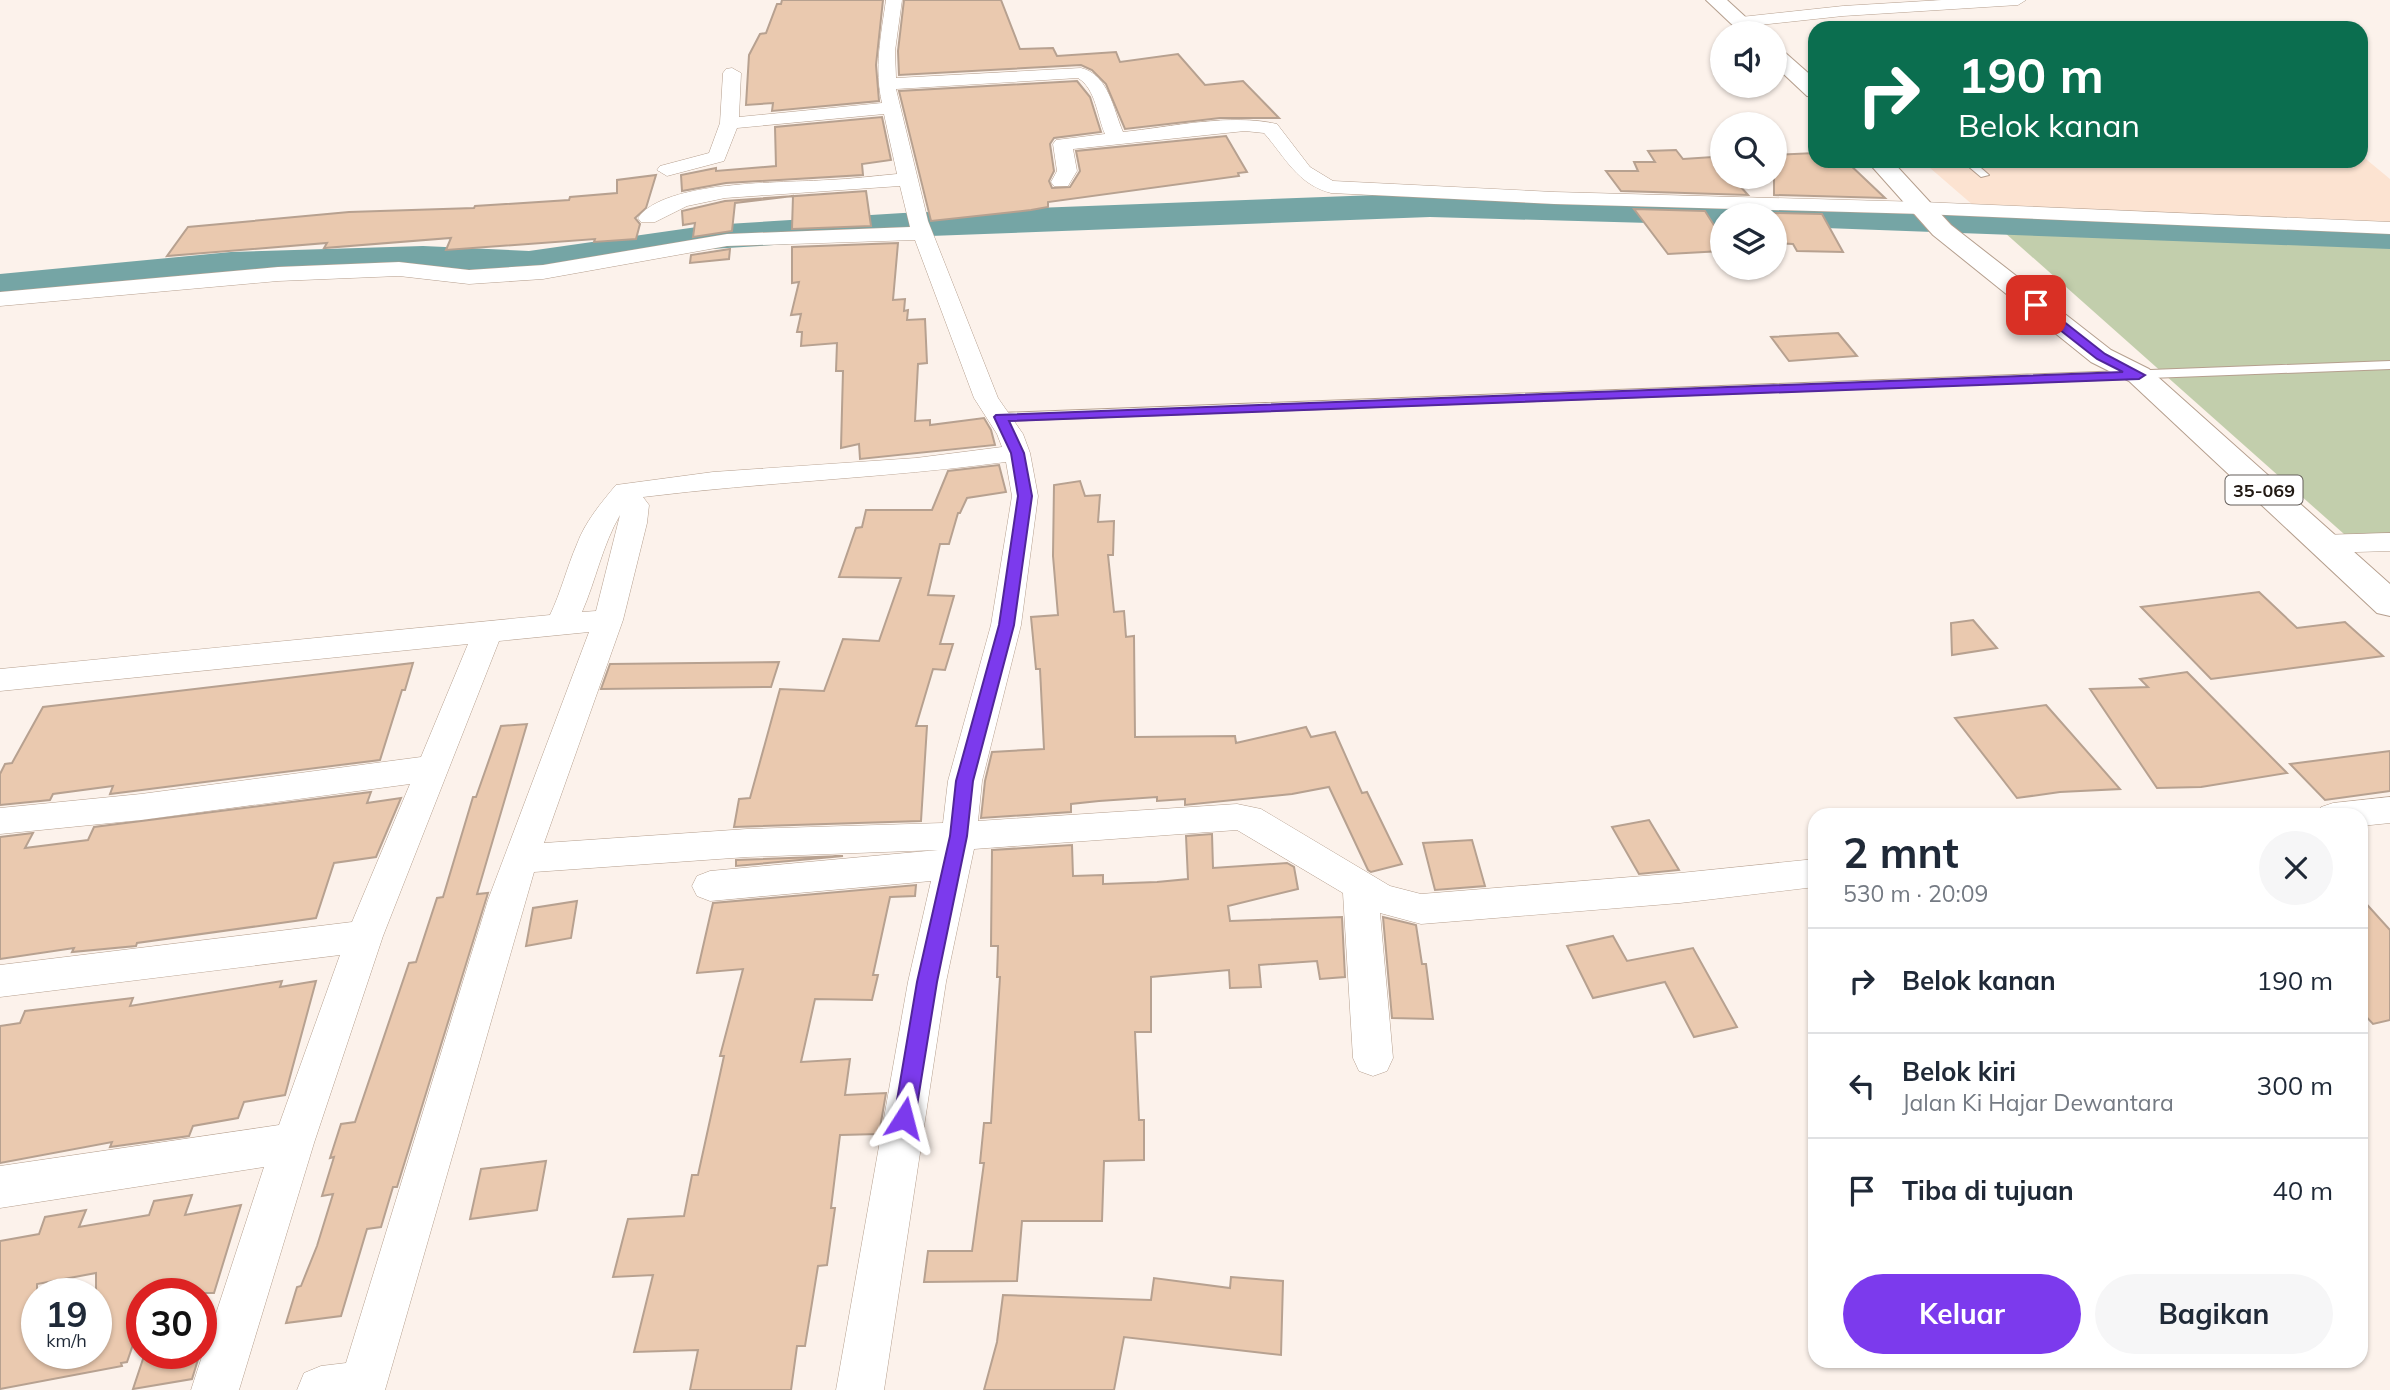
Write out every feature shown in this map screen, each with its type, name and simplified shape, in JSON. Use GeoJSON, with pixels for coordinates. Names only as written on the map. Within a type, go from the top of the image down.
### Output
{"type":"FeatureCollection","features":[{"type":"Feature","properties":{"kind":"main road"},"geometry":{"type":"LineString","coordinates":[[1716,0],[1740,21]]}},
{"type":"Feature","properties":{"kind":"main road"},"geometry":{"type":"LineString","coordinates":[[1787,65],[1808,84]]}},
{"type":"Feature","properties":{"kind":"main road","name":"35-069"},"geometry":{"type":"LineString","coordinates":[[1887,168],[2101,356],[2139,375],[2390,604]]}},
{"type":"Feature","properties":{"kind":"main road","name":"35-069"},"geometry":{"type":"LineString","coordinates":[[1909,168],[1946,218]]}},
{"type":"Feature","properties":{"kind":"street"},"geometry":{"type":"LineString","coordinates":[[860,1390],[927,982],[956,850],[965,781],[1006,625],[1025,496],[1017,453],[1001,417],[986,398],[921,227],[908,179],[887,84],[887,51],[894,0]]}},
{"type":"Feature","properties":{"kind":"street"},"geometry":{"type":"LineString","coordinates":[[1783,21],[1843,11],[2018,0]]}},
{"type":"Feature","properties":{"kind":"street"},"geometry":{"type":"LineString","coordinates":[[667,170],[717,157],[729,123],[732,73]]}},
{"type":"Feature","properties":{"kind":"street"},"geometry":{"type":"LineString","coordinates":[[887,84],[1081,73],[1091,76],[1096,83],[1110,127],[1117,138]]}},
{"type":"Feature","properties":{"kind":"street"},"geometry":{"type":"LineString","coordinates":[[729,123],[892,108]]}},
{"type":"Feature","properties":{"kind":"street"},"geometry":{"type":"LineString","coordinates":[[1061,182],[1067,170],[1063,144],[1245,125],[1270,128],[1302,173],[1317,184],[1331,187],[1946,218],[2390,228]]}},
{"type":"Feature","properties":{"kind":"street"},"geometry":{"type":"LineString","coordinates":[[648,218],[657,209],[678,200],[778,186],[811,187],[908,179]]}},
{"type":"Feature","properties":{"kind":"street"},"geometry":{"type":"LineString","coordinates":[[0,299],[278,274],[399,269],[469,276],[543,272],[727,240],[921,227]]}},
{"type":"Feature","properties":{"kind":"street"},"geometry":{"type":"LineString","coordinates":[[561,625],[576,593],[591,542],[608,512],[626,491],[726,479],[916,466],[1017,453]]}},
{"type":"Feature","properties":{"kind":"street"},"geometry":{"type":"LineString","coordinates":[[348,1388],[506,900],[608,620],[633,523],[635,505],[626,491]]}},
{"type":"Feature","properties":{"kind":"street"},"geometry":{"type":"LineString","coordinates":[[2323,544],[2390,542]]}},
{"type":"Feature","properties":{"kind":"street"},"geometry":{"type":"LineString","coordinates":[[0,706],[9,679],[608,620]]}},
{"type":"Feature","properties":{"kind":"street"},"geometry":{"type":"LineString","coordinates":[[215,1390],[293,1143],[365,936],[488,632]]}},
{"type":"Feature","properties":{"kind":"street"},"geometry":{"type":"LineString","coordinates":[[0,821],[141,807],[434,768]]}},
{"type":"Feature","properties":{"kind":"street"},"geometry":{"type":"LineString","coordinates":[[2368,812],[2390,810]]}},
{"type":"Feature","properties":{"kind":"street"},"geometry":{"type":"LineString","coordinates":[[709,886],[956,850],[1237,817],[1249,820],[1360,886],[1398,905],[1421,909],[1680,888],[1808,874]]}},
{"type":"Feature","properties":{"kind":"street"},"geometry":{"type":"LineString","coordinates":[[521,859],[747,843],[956,850]]}},
{"type":"Feature","properties":{"kind":"street"},"geometry":{"type":"LineString","coordinates":[[1360,886],[1373,1058]]}},
{"type":"Feature","properties":{"kind":"street"},"geometry":{"type":"LineString","coordinates":[[0,981],[365,936]]}},
{"type":"Feature","properties":{"kind":"street"},"geometry":{"type":"LineString","coordinates":[[0,1187],[293,1143]]}},
{"type":"Feature","properties":{"kind":"lane"},"geometry":{"type":"LineString","coordinates":[[1976,168],[1984,175]]}},
{"type":"Feature","properties":{"kind":"lane"},"geometry":{"type":"LineString","coordinates":[[1001,417],[2390,365]]}},
{"type":"Feature","properties":{"kind":"shaded area"},"geometry":{"type":"Polygon","coordinates":[[[2368,161],[2390,179],[2390,244],[2004,232],[1930,168],[2368,168],[2368,161]]]}},
{"type":"Feature","properties":{"kind":"green space"},"geometry":{"type":"Polygon","coordinates":[[[2004,232],[2390,244],[2390,533],[2344,534],[2004,232]]]}},
{"type":"Feature","properties":{"kind":"building"},"geometry":{"type":"Polygon","coordinates":[[[782,0],[883,0],[876,65],[879,101],[772,111],[773,103],[746,105],[749,55],[760,34],[766,33],[777,4],[781,4],[782,0]]]}},
{"type":"Feature","properties":{"kind":"building"},"geometry":{"type":"Polygon","coordinates":[[[904,0],[1001,0],[1020,49],[1053,48],[1057,56],[1116,52],[1120,62],[1178,54],[1205,85],[1243,81],[1279,118],[1220,118],[1125,129],[1106,84],[1092,70],[1081,65],[899,75],[898,51],[904,0]]]}},
{"type":"Feature","properties":{"kind":"building"},"geometry":{"type":"Polygon","coordinates":[[[1077,81],[1090,97],[1101,132],[1054,138],[1050,144],[1054,171],[1049,181],[1052,188],[1070,187],[1080,171],[1076,151],[1226,136],[1247,172],[1238,173],[1239,176],[1048,202],[1048,207],[1031,210],[931,221],[899,91],[1077,81]]]}},
{"type":"Feature","properties":{"kind":"building"},"geometry":{"type":"Polygon","coordinates":[[[882,117],[891,160],[862,164],[863,175],[726,183],[682,191],[681,175],[716,168],[716,171],[776,166],[775,127],[882,117]]]}},
{"type":"Feature","properties":{"kind":"building"},"geometry":{"type":"Polygon","coordinates":[[[1676,150],[1683,159],[1710,157],[1710,189],[1743,189],[1748,195],[1621,191],[1606,171],[1638,171],[1634,162],[1655,162],[1648,151],[1676,150]]]}},
{"type":"Feature","properties":{"kind":"building"},"geometry":{"type":"Polygon","coordinates":[[[1808,153],[1808,168],[1853,168],[1885,198],[1774,195],[1774,189],[1787,189],[1787,154],[1808,153]]]}},
{"type":"Feature","properties":{"kind":"building"},"geometry":{"type":"Polygon","coordinates":[[[656,175],[646,208],[635,218],[640,224],[636,239],[594,242],[595,239],[446,250],[451,238],[324,248],[327,243],[167,256],[188,227],[349,212],[474,208],[569,200],[570,197],[617,193],[617,180],[656,175]]]}},
{"type":"Feature","properties":{"kind":"building"},"geometry":{"type":"Polygon","coordinates":[[[866,191],[871,226],[792,229],[793,196],[866,191]]]}},
{"type":"Feature","properties":{"kind":"building"},"geometry":{"type":"Polygon","coordinates":[[[789,196],[735,203],[732,231],[693,237],[695,223],[683,225],[682,211],[725,201],[789,196]]]}},
{"type":"Feature","properties":{"kind":"building"},"geometry":{"type":"Polygon","coordinates":[[[1634,209],[1705,211],[1710,219],[1710,252],[1668,254],[1634,209]]]}},
{"type":"Feature","properties":{"kind":"building"},"geometry":{"type":"Polygon","coordinates":[[[1787,213],[1822,214],[1843,252],[1797,251],[1793,244],[1787,244],[1787,213]]]}},
{"type":"Feature","properties":{"kind":"building"},"geometry":{"type":"Polygon","coordinates":[[[898,243],[893,300],[905,299],[904,311],[908,310],[907,320],[925,319],[927,363],[918,364],[915,421],[930,420],[930,425],[984,418],[995,445],[860,459],[859,444],[841,448],[843,371],[836,371],[837,343],[801,346],[802,332],[797,332],[801,314],[791,315],[799,282],[792,283],[792,247],[898,243]]]}},
{"type":"Feature","properties":{"kind":"building"},"geometry":{"type":"Polygon","coordinates":[[[730,249],[729,259],[690,263],[691,255],[730,249]]]}},
{"type":"Feature","properties":{"kind":"building"},"geometry":{"type":"Polygon","coordinates":[[[1838,333],[1857,356],[1789,361],[1771,337],[1838,333]]]}},
{"type":"Feature","properties":{"kind":"building"},"geometry":{"type":"Polygon","coordinates":[[[999,465],[1006,492],[967,498],[958,513],[949,544],[940,544],[928,595],[954,596],[940,644],[953,644],[945,670],[933,669],[916,726],[927,726],[921,821],[734,827],[739,799],[750,798],[780,689],[824,691],[843,639],[879,641],[901,578],[839,577],[856,528],[862,527],[866,510],[932,510],[948,471],[999,465]]]}},
{"type":"Feature","properties":{"kind":"building"},"geometry":{"type":"Polygon","coordinates":[[[1080,481],[1085,496],[1100,495],[1098,522],[1114,521],[1113,555],[1108,555],[1114,612],[1124,611],[1126,637],[1134,636],[1135,737],[1235,736],[1236,743],[1306,727],[1311,737],[1335,732],[1362,793],[1367,792],[1402,864],[1371,872],[1368,870],[1329,787],[1292,794],[1185,805],[1185,799],[1157,801],[1157,797],[1099,801],[1071,804],[1071,812],[981,818],[985,781],[992,752],[1044,749],[1040,669],[1036,669],[1031,617],[1058,615],[1053,556],[1054,485],[1080,481]]]}},
{"type":"Feature","properties":{"kind":"building"},"geometry":{"type":"Polygon","coordinates":[[[2259,592],[2297,628],[2345,622],[2383,656],[2211,679],[2141,607],[2259,592]]]}},
{"type":"Feature","properties":{"kind":"building"},"geometry":{"type":"Polygon","coordinates":[[[1973,620],[1997,648],[1952,655],[1951,623],[1973,620]]]}},
{"type":"Feature","properties":{"kind":"building"},"geometry":{"type":"Polygon","coordinates":[[[779,662],[771,687],[601,689],[610,664],[779,662]]]}},
{"type":"Feature","properties":{"kind":"building"},"geometry":{"type":"Polygon","coordinates":[[[413,663],[380,760],[110,794],[113,786],[53,794],[50,800],[0,805],[0,774],[5,764],[12,763],[43,707],[413,663]]]}},
{"type":"Feature","properties":{"kind":"building"},"geometry":{"type":"Polygon","coordinates":[[[2187,672],[2287,773],[2201,787],[2157,788],[2090,689],[2148,687],[2140,679],[2187,672]]]}},
{"type":"Feature","properties":{"kind":"building"},"geometry":{"type":"Polygon","coordinates":[[[2046,705],[2120,789],[2060,792],[2017,798],[1955,718],[2046,705]]]}},
{"type":"Feature","properties":{"kind":"building"},"geometry":{"type":"Polygon","coordinates":[[[527,724],[477,894],[488,893],[397,1187],[393,1187],[381,1227],[367,1229],[341,1316],[286,1323],[297,1287],[301,1286],[317,1246],[333,1194],[322,1196],[341,1124],[355,1122],[409,963],[416,962],[437,898],[443,897],[473,797],[476,797],[501,726],[527,724]]]}},
{"type":"Feature","properties":{"kind":"building"},"geometry":{"type":"Polygon","coordinates":[[[2390,751],[2390,791],[2325,800],[2290,764],[2390,751]]]}},
{"type":"Feature","properties":{"kind":"building"},"geometry":{"type":"Polygon","coordinates":[[[371,792],[367,803],[401,798],[376,857],[334,863],[316,918],[137,943],[136,946],[72,952],[74,948],[0,959],[0,837],[33,833],[25,848],[88,840],[94,827],[371,792]]]}},
{"type":"Feature","properties":{"kind":"building"},"geometry":{"type":"Polygon","coordinates":[[[1649,820],[1679,870],[1639,874],[1612,827],[1649,820]]]}},
{"type":"Feature","properties":{"kind":"building"},"geometry":{"type":"Polygon","coordinates":[[[1212,834],[1213,868],[1287,863],[1294,867],[1298,889],[1228,906],[1230,921],[1342,917],[1345,977],[1320,979],[1317,961],[1259,965],[1261,987],[1230,988],[1229,970],[1151,977],[1151,1032],[1135,1032],[1139,1120],[1144,1120],[1144,1160],[1104,1161],[1102,1221],[1022,1221],[1017,1281],[924,1282],[928,1251],[972,1251],[984,1163],[980,1163],[984,1123],[991,1123],[1000,977],[997,977],[998,946],[991,946],[992,850],[1072,845],[1073,876],[1103,875],[1103,884],[1157,882],[1188,879],[1186,836],[1212,834]]]}},
{"type":"Feature","properties":{"kind":"building"},"geometry":{"type":"Polygon","coordinates":[[[1472,840],[1485,886],[1435,890],[1423,843],[1472,840]]]}},
{"type":"Feature","properties":{"kind":"building"},"geometry":{"type":"Polygon","coordinates":[[[843,856],[736,866],[736,860],[843,856]]]}},
{"type":"Feature","properties":{"kind":"building"},"geometry":{"type":"Polygon","coordinates":[[[916,885],[915,896],[890,897],[873,975],[878,975],[872,1000],[815,999],[801,1062],[850,1059],[845,1095],[886,1093],[879,1134],[840,1135],[831,1208],[835,1208],[827,1265],[818,1266],[805,1346],[797,1346],[791,1390],[690,1390],[698,1350],[634,1352],[653,1275],[613,1277],[628,1219],[684,1216],[692,1175],[698,1175],[724,1056],[720,1056],[743,969],[697,973],[713,903],[916,885]]]}},
{"type":"Feature","properties":{"kind":"building"},"geometry":{"type":"Polygon","coordinates":[[[577,901],[571,938],[526,946],[533,908],[577,901]]]}},
{"type":"Feature","properties":{"kind":"building"},"geometry":{"type":"Polygon","coordinates":[[[2368,906],[2390,930],[2390,1020],[2373,1024],[2368,1019],[2368,906]]]}},
{"type":"Feature","properties":{"kind":"building"},"geometry":{"type":"Polygon","coordinates":[[[1383,917],[1416,925],[1422,964],[1426,964],[1433,1019],[1392,1018],[1383,917]]]}},
{"type":"Feature","properties":{"kind":"building"},"geometry":{"type":"Polygon","coordinates":[[[1613,936],[1627,961],[1693,948],[1737,1027],[1694,1037],[1665,982],[1593,998],[1567,946],[1613,936]]]}},
{"type":"Feature","properties":{"kind":"building"},"geometry":{"type":"Polygon","coordinates":[[[282,981],[280,987],[316,981],[285,1095],[244,1102],[238,1118],[193,1126],[189,1136],[110,1147],[112,1142],[0,1163],[0,1026],[20,1023],[25,1011],[133,998],[130,1006],[282,981]]]}},
{"type":"Feature","properties":{"kind":"building"},"geometry":{"type":"Polygon","coordinates":[[[546,1161],[537,1210],[470,1219],[481,1169],[546,1161]]]}},
{"type":"Feature","properties":{"kind":"building"},"geometry":{"type":"Polygon","coordinates":[[[192,1195],[185,1215],[241,1205],[217,1283],[217,1278],[126,1278],[126,1362],[112,1368],[112,1278],[96,1278],[96,1273],[69,1278],[21,1278],[21,1369],[106,1369],[0,1389],[0,1241],[39,1234],[45,1217],[86,1210],[79,1227],[149,1215],[154,1201],[192,1195]]]}},
{"type":"Feature","properties":{"kind":"building"},"geometry":{"type":"Polygon","coordinates":[[[1231,1277],[1283,1281],[1281,1355],[1124,1337],[1114,1390],[984,1390],[997,1342],[1003,1295],[1151,1300],[1154,1278],[1230,1288],[1231,1277]]]}},
{"type":"Feature","properties":{"kind":"building"},"geometry":{"type":"Polygon","coordinates":[[[140,1369],[195,1369],[192,1379],[133,1389],[140,1369]]]}},
{"type":"Feature","properties":{"kind":"waterway"},"geometry":{"type":"LineString","coordinates":[[0,287],[231,264],[423,258],[529,263],[711,237],[903,225],[1430,205],[1908,218],[2390,237]]}},
{"type":"Feature","properties":{"kind":"route"},"geometry":{"type":"LineString","coordinates":[[904,1118],[927,982],[959,836],[965,781],[1006,625],[1025,496],[1017,453],[1001,417],[2139,375],[2101,356],[2036,305]]}}]}
